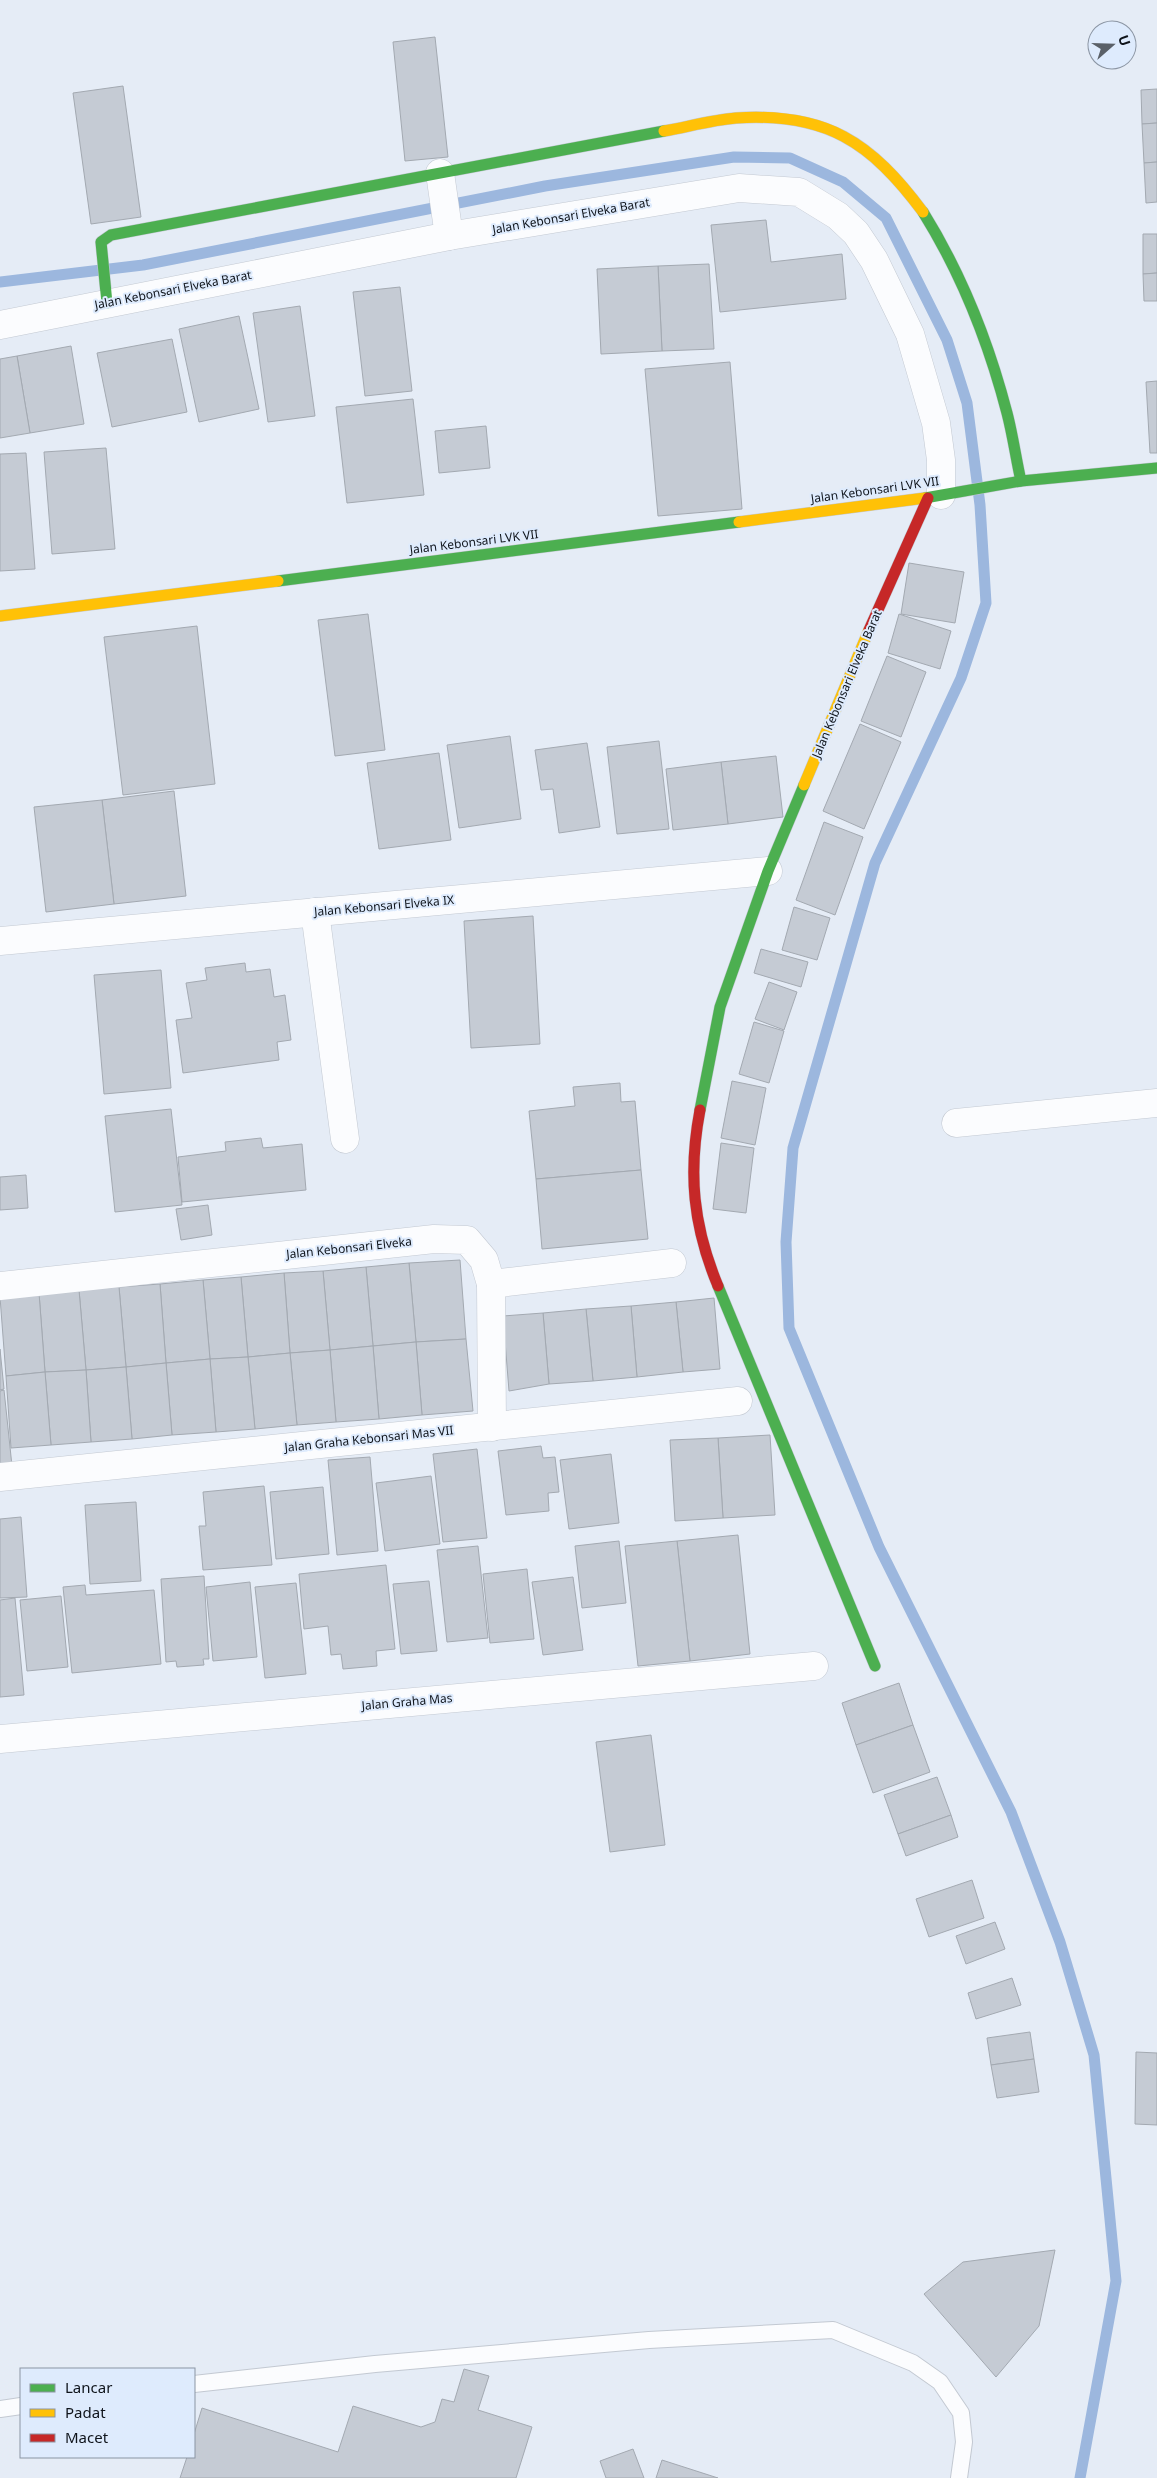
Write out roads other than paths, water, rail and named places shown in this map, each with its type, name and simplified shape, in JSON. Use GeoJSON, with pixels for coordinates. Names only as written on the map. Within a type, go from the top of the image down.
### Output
{"type":"FeatureCollection","features":[{"type":"Feature","properties":{"kind":"street"},"geometry":{"type":"LineString","coordinates":[[106,294],[101,242],[111,235],[444,203],[735,118],[814,124],[840,134],[878,158],[904,185],[937,235],[971,310],[1004,405],[1020,481]]}},
{"type":"Feature","properties":{"kind":"street","name":"Jalan Kebonsari Elveka Barat"},"geometry":{"type":"LineString","coordinates":[[0,325],[106,294],[444,203],[739,188],[799,192],[838,216],[856,233],[874,260],[910,334],[936,423],[941,460],[940,496],[891,579],[768,870],[720,1007],[694,1141],[692,1178],[695,1210],[711,1270],[875,1666]]}},
{"type":"Feature","properties":{"kind":"street","name":"Jalan Kebonsari LVK VII"},"geometry":{"type":"LineString","coordinates":[[0,616],[940,496],[1020,481],[1157,468]]}},
{"type":"Feature","properties":{"kind":"street","name":"Jalan Kebonsari Elveka IX"},"geometry":{"type":"LineString","coordinates":[[0,941],[768,870]]}},
{"type":"Feature","properties":{"kind":"street"},"geometry":{"type":"LineString","coordinates":[[316,912],[344,1139]]}},
{"type":"Feature","properties":{"kind":"street"},"geometry":{"type":"LineString","coordinates":[[956,1123],[1157,1103]]}},
{"type":"Feature","properties":{"kind":"street","name":"Jalan Kebonsari Elveka"},"geometry":{"type":"LineString","coordinates":[[0,1286],[434,1239],[467,1240],[484,1260],[492,1284],[492,1426]]}},
{"type":"Feature","properties":{"kind":"street"},"geometry":{"type":"LineString","coordinates":[[492,1284],[672,1262]]}},
{"type":"Feature","properties":{"kind":"street","name":"Jalan Graha Kebonsari Mas VII"},"geometry":{"type":"LineString","coordinates":[[0,1477],[738,1401]]}},
{"type":"Feature","properties":{"kind":"street","name":"Jalan Graha Mas"},"geometry":{"type":"LineString","coordinates":[[0,1739],[814,1666]]}},
{"type":"Feature","properties":{"kind":"lane"},"geometry":{"type":"LineString","coordinates":[[195,2384],[375,2364],[649,2340],[834,2330],[913,2362],[940,2382],[961,2413],[964,2442],[959,2478]]}},
{"type":"Feature","properties":{"kind":"lane"},"geometry":{"type":"LineString","coordinates":[[0,2409],[20,2406]]}},
{"type":"Feature","properties":{"kind":"waterway"},"geometry":{"type":"LineString","coordinates":[[0,282],[143,265],[545,186],[734,157],[790,158],[843,182],[886,218],[947,340],[967,403],[980,505],[986,603],[961,678],[875,863],[793,1148],[786,1242],[789,1328],[879,1547],[1011,1812],[1060,1942],[1094,2055],[1116,2281],[1080,2478]]}}]}
